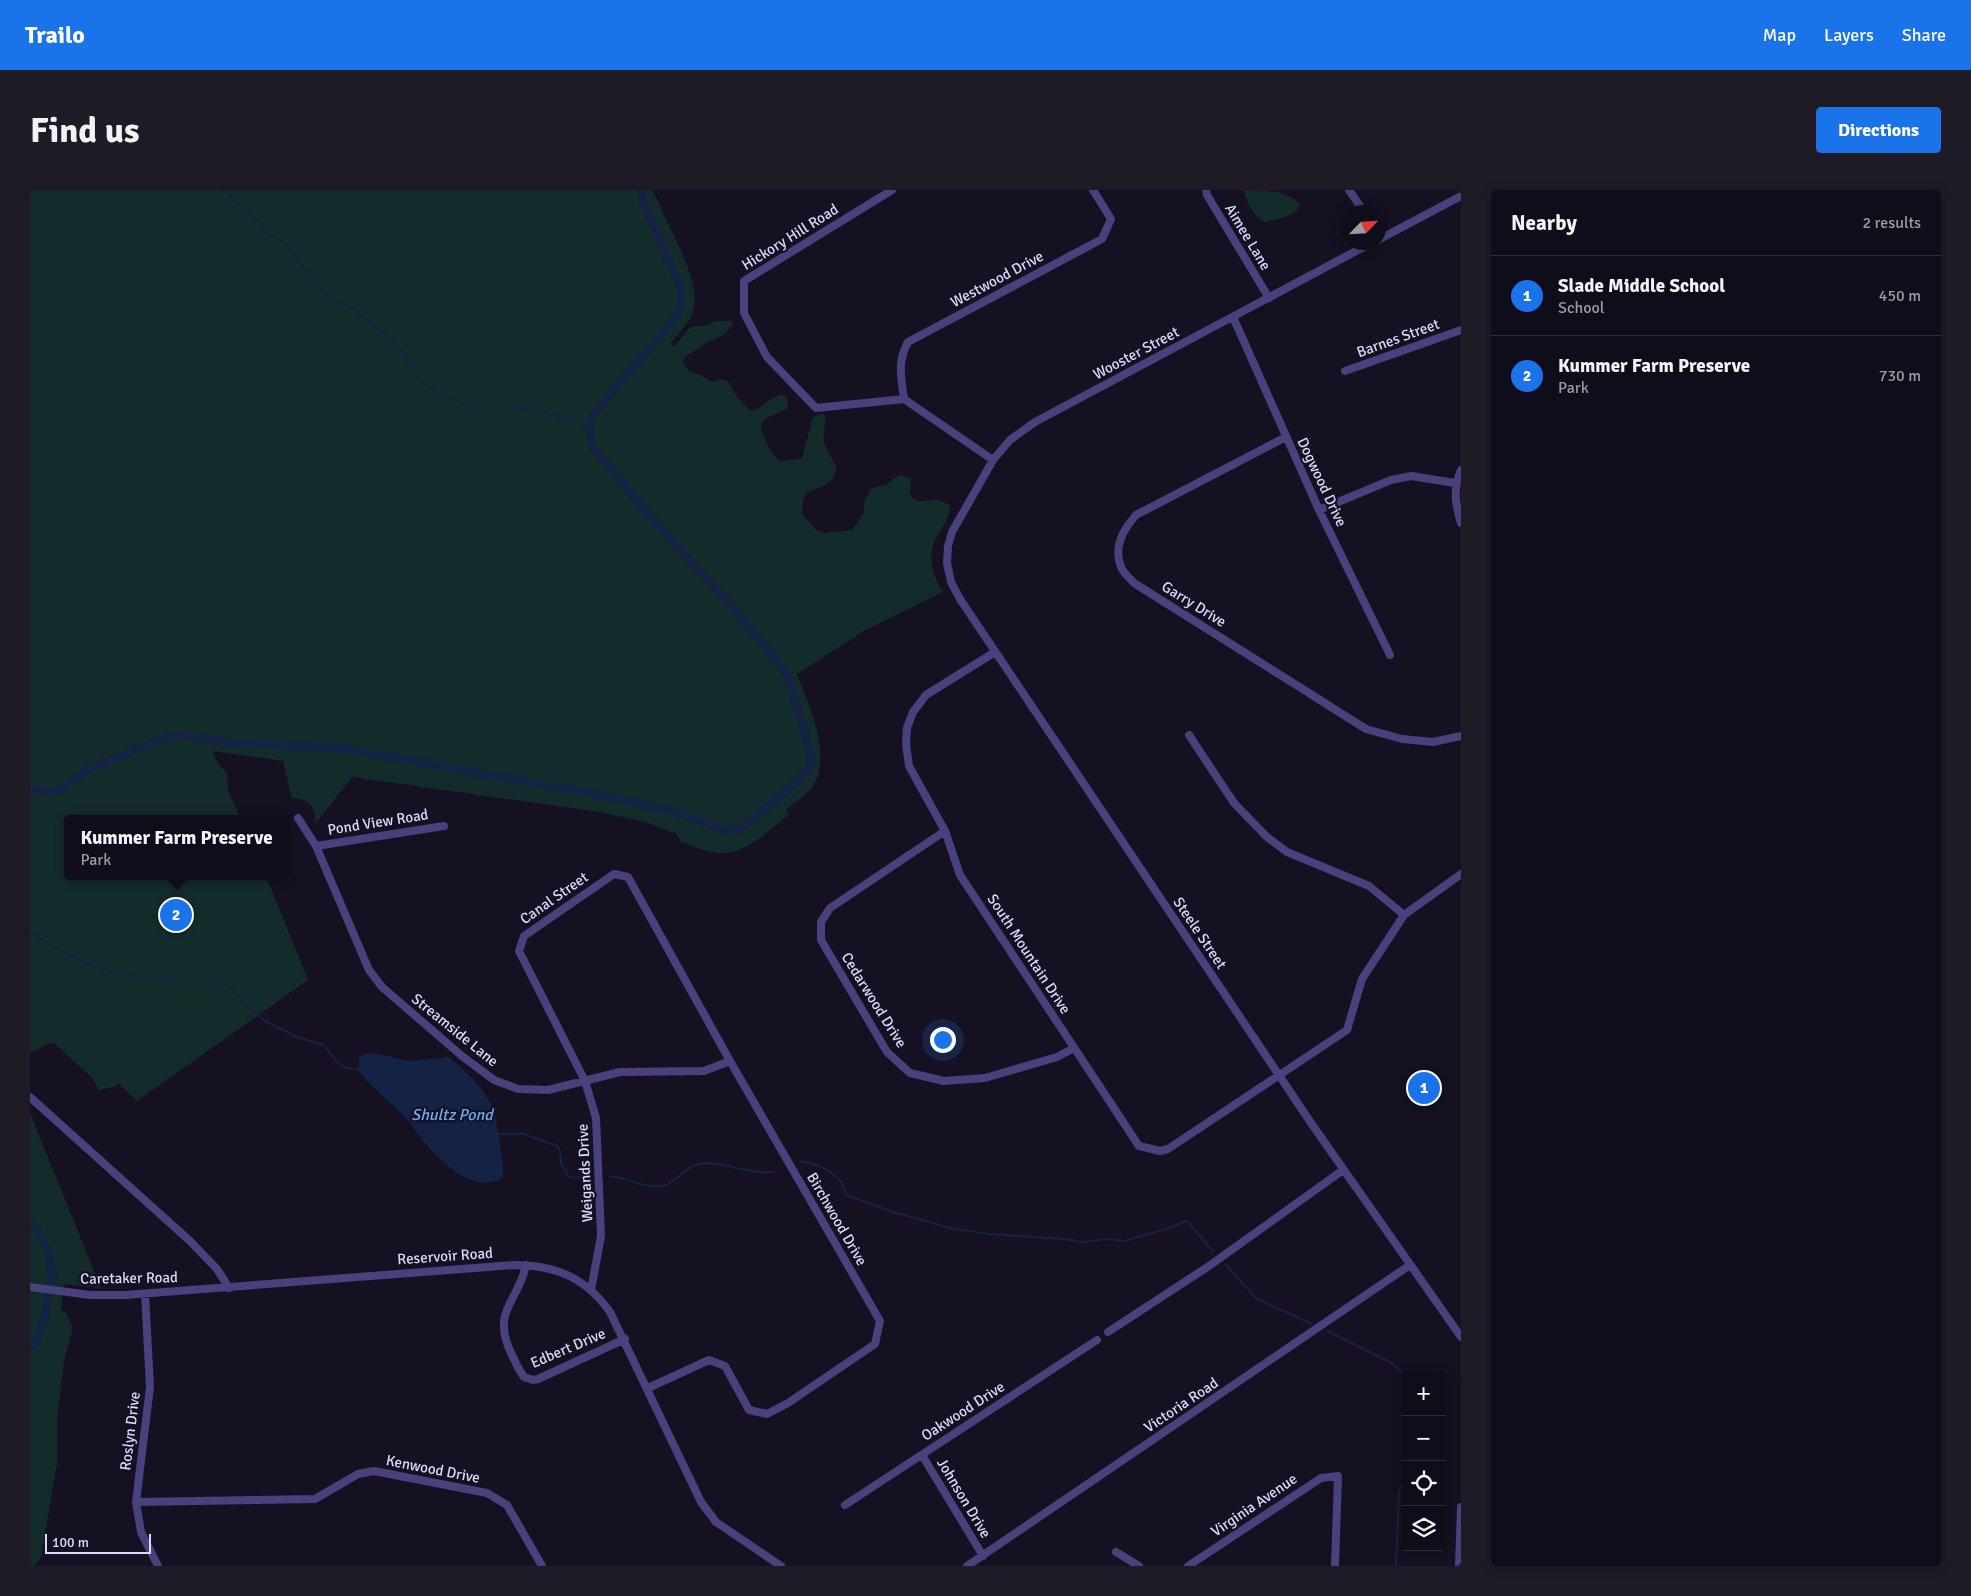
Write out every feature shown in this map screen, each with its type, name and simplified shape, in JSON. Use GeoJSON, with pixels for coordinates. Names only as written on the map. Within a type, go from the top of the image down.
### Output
{"type":"FeatureCollection","features":[{"type":"Feature","properties":{"kind":"street","name":"Hickory Hill Road"},"geometry":{"type":"LineString","coordinates":[[892,190],[744,281],[744,312],[767,357],[816,408],[904,399]]}},
{"type":"Feature","properties":{"kind":"street","name":"Westwood Drive"},"geometry":{"type":"LineString","coordinates":[[904,399],[900,370],[902,354],[908,342],[1102,239],[1111,218],[1093,190]]}},
{"type":"Feature","properties":{"kind":"street","name":"Aimee Lane"},"geometry":{"type":"LineString","coordinates":[[1206,190],[1207,195],[1269,298]]}},
{"type":"Feature","properties":{"kind":"street"},"geometry":{"type":"LineString","coordinates":[[1349,190],[1359,205]]}},
{"type":"Feature","properties":{"kind":"street","name":"Wooster Street"},"geometry":{"type":"LineString","coordinates":[[1386,235],[1461,196]]}},
{"type":"Feature","properties":{"kind":"street","name":"Wooster Street"},"geometry":{"type":"LineString","coordinates":[[952,532],[993,460],[1010,440],[1036,422],[1358,250]]}},
{"type":"Feature","properties":{"kind":"street","name":"Dogwood Drive"},"geometry":{"type":"LineString","coordinates":[[1233,318],[1319,510],[1390,656]]}},
{"type":"Feature","properties":{"kind":"street","name":"Barnes Street"},"geometry":{"type":"LineString","coordinates":[[1345,371],[1461,330]]}},
{"type":"Feature","properties":{"kind":"street"},"geometry":{"type":"LineString","coordinates":[[904,399],[993,460]]}},
{"type":"Feature","properties":{"kind":"street","name":"Garry Drive"},"geometry":{"type":"LineString","coordinates":[[1286,437],[1136,515],[1124,529],[1118,548],[1121,568],[1134,583],[1366,729],[1402,739],[1433,742],[1461,736]]}},
{"type":"Feature","properties":{"kind":"street"},"geometry":{"type":"LineString","coordinates":[[1461,470],[1456,483],[1456,507],[1461,523]]}},
{"type":"Feature","properties":{"kind":"street"},"geometry":{"type":"LineString","coordinates":[[1319,510],[1391,480],[1411,476],[1456,483]]}},
{"type":"Feature","properties":{"kind":"street","name":"Steele Street"},"geometry":{"type":"LineString","coordinates":[[952,532],[948,546],[947,563],[951,582],[960,599],[1278,1075],[1461,1337]]}},
{"type":"Feature","properties":{"kind":"street","name":"South Mountain Drive"},"geometry":{"type":"LineString","coordinates":[[996,652],[926,695],[913,712],[907,728],[906,744],[909,766],[945,831],[960,875],[1139,1146],[1160,1151],[1168,1149],[1347,1030],[1362,979],[1404,915]]}},
{"type":"Feature","properties":{"kind":"street"},"geometry":{"type":"LineString","coordinates":[[1189,735],[1234,803],[1267,837],[1287,852],[1369,886],[1404,915],[1461,874]]}},
{"type":"Feature","properties":{"kind":"street","name":"Streamside Lane"},"geometry":{"type":"LineString","coordinates":[[298,818],[316,846],[369,970],[382,988],[484,1074],[504,1085],[548,1090],[620,1072],[704,1071],[730,1061]]}},
{"type":"Feature","properties":{"kind":"street","name":"Pond View Road"},"geometry":{"type":"LineString","coordinates":[[316,846],[444,826]]}},
{"type":"Feature","properties":{"kind":"street","name":"Cedarwood Drive"},"geometry":{"type":"LineString","coordinates":[[945,831],[830,908],[821,922],[821,940],[887,1052],[910,1073],[944,1081],[985,1078],[1057,1057],[1074,1048]]}},
{"type":"Feature","properties":{"kind":"street","name":"Canal Street"},"geometry":{"type":"LineString","coordinates":[[518,951],[524,936],[614,874]]}},
{"type":"Feature","properties":{"kind":"street","name":"Birchwood Drive"},"geometry":{"type":"LineString","coordinates":[[614,874],[628,877],[730,1061],[880,1321],[875,1344],[788,1403],[767,1414],[749,1410],[725,1366],[709,1360],[648,1388]]}},
{"type":"Feature","properties":{"kind":"street","name":"Weigands Drive"},"geometry":{"type":"LineString","coordinates":[[518,951],[585,1081],[598,1130],[602,1224],[601,1245],[591,1290]]}},
{"type":"Feature","properties":{"kind":"street"},"geometry":{"type":"LineString","coordinates":[[30,1097],[190,1241],[217,1269],[229,1288]]}},
{"type":"Feature","properties":{"kind":"street"},"geometry":{"type":"LineString","coordinates":[[1108,1332],[1209,1266],[1344,1170]]}},
{"type":"Feature","properties":{"kind":"street","name":"Reservoir Road"},"geometry":{"type":"LineString","coordinates":[[229,1288],[438,1270],[526,1265],[554,1269],[572,1277],[591,1290],[610,1312],[625,1339],[701,1502],[716,1522],[782,1566]]}},
{"type":"Feature","properties":{"kind":"street","name":"Edbert Drive"},"geometry":{"type":"LineString","coordinates":[[526,1265],[523,1277],[504,1317],[502,1326],[506,1342],[524,1377],[533,1380],[538,1379],[625,1339]]}},
{"type":"Feature","properties":{"kind":"street","name":"Victoria Road"},"geometry":{"type":"LineString","coordinates":[[967,1566],[1410,1265]]}},
{"type":"Feature","properties":{"kind":"street","name":"Caretaker Road"},"geometry":{"type":"LineString","coordinates":[[30,1287],[90,1295],[145,1294],[229,1288]]}},
{"type":"Feature","properties":{"kind":"street","name":"Roslyn Drive"},"geometry":{"type":"LineString","coordinates":[[145,1294],[150,1387],[136,1502],[142,1532],[158,1566]]}},
{"type":"Feature","properties":{"kind":"street","name":"Oakwood Drive"},"geometry":{"type":"LineString","coordinates":[[845,1506],[1097,1340]]}},
{"type":"Feature","properties":{"kind":"street","name":"Johnson Drive"},"geometry":{"type":"LineString","coordinates":[[922,1455],[983,1556]]}},
{"type":"Feature","properties":{"kind":"street","name":"Kenwood Drive"},"geometry":{"type":"LineString","coordinates":[[136,1502],[315,1498],[358,1474],[374,1471],[487,1493],[507,1505],[542,1566]]}},
{"type":"Feature","properties":{"kind":"street","name":"Virginia Avenue"},"geometry":{"type":"LineString","coordinates":[[1188,1566],[1321,1478],[1338,1476],[1336,1566]]}},
{"type":"Feature","properties":{"kind":"street"},"geometry":{"type":"LineString","coordinates":[[1459,1566],[1461,1507]]}},
{"type":"Feature","properties":{"kind":"street"},"geometry":{"type":"LineString","coordinates":[[1116,1552],[1139,1566]]}},
{"type":"Feature","properties":{"kind":"green space"},"geometry":{"type":"Polygon","coordinates":[[[30,190],[653,190],[688,268],[695,299],[691,316],[671,343],[674,347],[690,327],[708,325],[716,321],[731,321],[733,324],[725,334],[708,342],[685,357],[683,362],[690,372],[701,375],[712,382],[721,379],[728,381],[737,397],[751,411],[760,408],[779,395],[787,398],[788,408],[761,424],[768,445],[781,462],[802,459],[813,417],[824,414],[824,442],[836,470],[830,481],[810,491],[804,498],[802,514],[815,529],[824,533],[852,530],[863,514],[865,500],[872,488],[886,485],[897,476],[902,475],[911,479],[910,494],[916,500],[938,500],[950,505],[947,518],[934,543],[931,557],[933,572],[943,592],[864,631],[797,674],[816,729],[819,744],[819,772],[811,788],[786,810],[789,815],[748,846],[729,853],[719,853],[681,842],[677,834],[645,822],[599,812],[352,777],[315,824],[315,813],[310,804],[302,799],[292,799],[283,761],[213,751],[217,762],[227,774],[228,790],[239,815],[64,815],[64,880],[268,880],[308,980],[137,1101],[119,1084],[99,1090],[92,1078],[54,1043],[30,1052],[30,190]]]}},
{"type":"Feature","properties":{"kind":"green space"},"geometry":{"type":"Polygon","coordinates":[[[1243,190],[1275,192],[1289,196],[1300,205],[1291,215],[1267,222],[1255,213],[1243,190]]]}},
{"type":"Feature","properties":{"kind":"green space"},"geometry":{"type":"Polygon","coordinates":[[[30,1113],[101,1288],[64,1284],[61,1311],[66,1312],[72,1326],[72,1331],[64,1361],[57,1418],[57,1463],[41,1557],[35,1565],[30,1566],[30,1113]]]}},
{"type":"Feature","properties":{"kind":"water","name":"Shultz Pond"},"geometry":{"type":"Polygon","coordinates":[[[372,1053],[411,1061],[449,1057],[462,1069],[481,1088],[495,1112],[503,1164],[503,1178],[492,1182],[470,1179],[459,1174],[439,1158],[409,1122],[358,1070],[359,1058],[364,1054],[372,1053]]]}},
{"type":"Feature","properties":{"kind":"waterway"},"geometry":{"type":"LineString","coordinates":[[222,190],[256,220],[266,233],[283,241],[295,254],[317,285],[333,302],[341,303],[358,312],[400,348],[419,380],[437,394],[474,406],[507,406],[542,412],[575,422],[589,429]]}},
{"type":"Feature","properties":{"kind":"waterway"},"geometry":{"type":"LineString","coordinates":[[30,788],[48,792],[60,790],[91,768],[168,736],[179,735],[235,743],[342,748],[626,800],[673,812],[729,831],[746,825],[797,782],[811,766],[810,752],[787,674],[741,617],[644,509],[594,448],[591,437],[589,429],[596,411],[675,319],[681,304],[680,287],[642,200],[641,190]]}},
{"type":"Feature","properties":{"kind":"waterway"},"geometry":{"type":"LineString","coordinates":[[30,932],[70,956],[112,973],[161,979],[219,981],[234,991],[248,1008],[267,1022],[297,1037],[324,1045],[337,1062],[344,1067],[359,1070]]}},
{"type":"Feature","properties":{"kind":"waterway"},"geometry":{"type":"LineString","coordinates":[[498,1134],[524,1134],[557,1146],[560,1151],[561,1164],[569,1177],[586,1178]]}},
{"type":"Feature","properties":{"kind":"waterway"},"geometry":{"type":"LineString","coordinates":[[800,1161],[811,1163],[831,1173],[840,1180],[847,1195],[893,1212],[954,1229],[1082,1242],[1107,1239],[1124,1241],[1173,1227],[1185,1221],[1188,1222],[1213,1252]]}},
{"type":"Feature","properties":{"kind":"waterway"},"geometry":{"type":"LineString","coordinates":[[610,1176],[657,1187],[668,1184],[693,1166],[706,1163],[757,1172],[774,1172]]}},
{"type":"Feature","properties":{"kind":"waterway"},"geometry":{"type":"LineString","coordinates":[[30,1224],[37,1230],[47,1248],[53,1275],[46,1312],[35,1344],[30,1346]]}},
{"type":"Feature","properties":{"kind":"waterway"},"geometry":{"type":"LineString","coordinates":[[1226,1265],[1257,1299],[1312,1324]]}},
{"type":"Feature","properties":{"kind":"waterway"},"geometry":{"type":"LineString","coordinates":[[1328,1331],[1390,1362],[1401,1371]]}},
{"type":"Feature","properties":{"kind":"waterway"},"geometry":{"type":"LineString","coordinates":[[1396,1566],[1399,1493],[1401,1486]]}},
{"type":"Feature","properties":{"kind":"place","name":"Kummer Farm Preserve"},"geometry":{"type":"Point","coordinates":[176,915]}},
{"type":"Feature","properties":{"kind":"place","name":"Slade Middle School"},"geometry":{"type":"Point","coordinates":[1424,1088]}}]}
